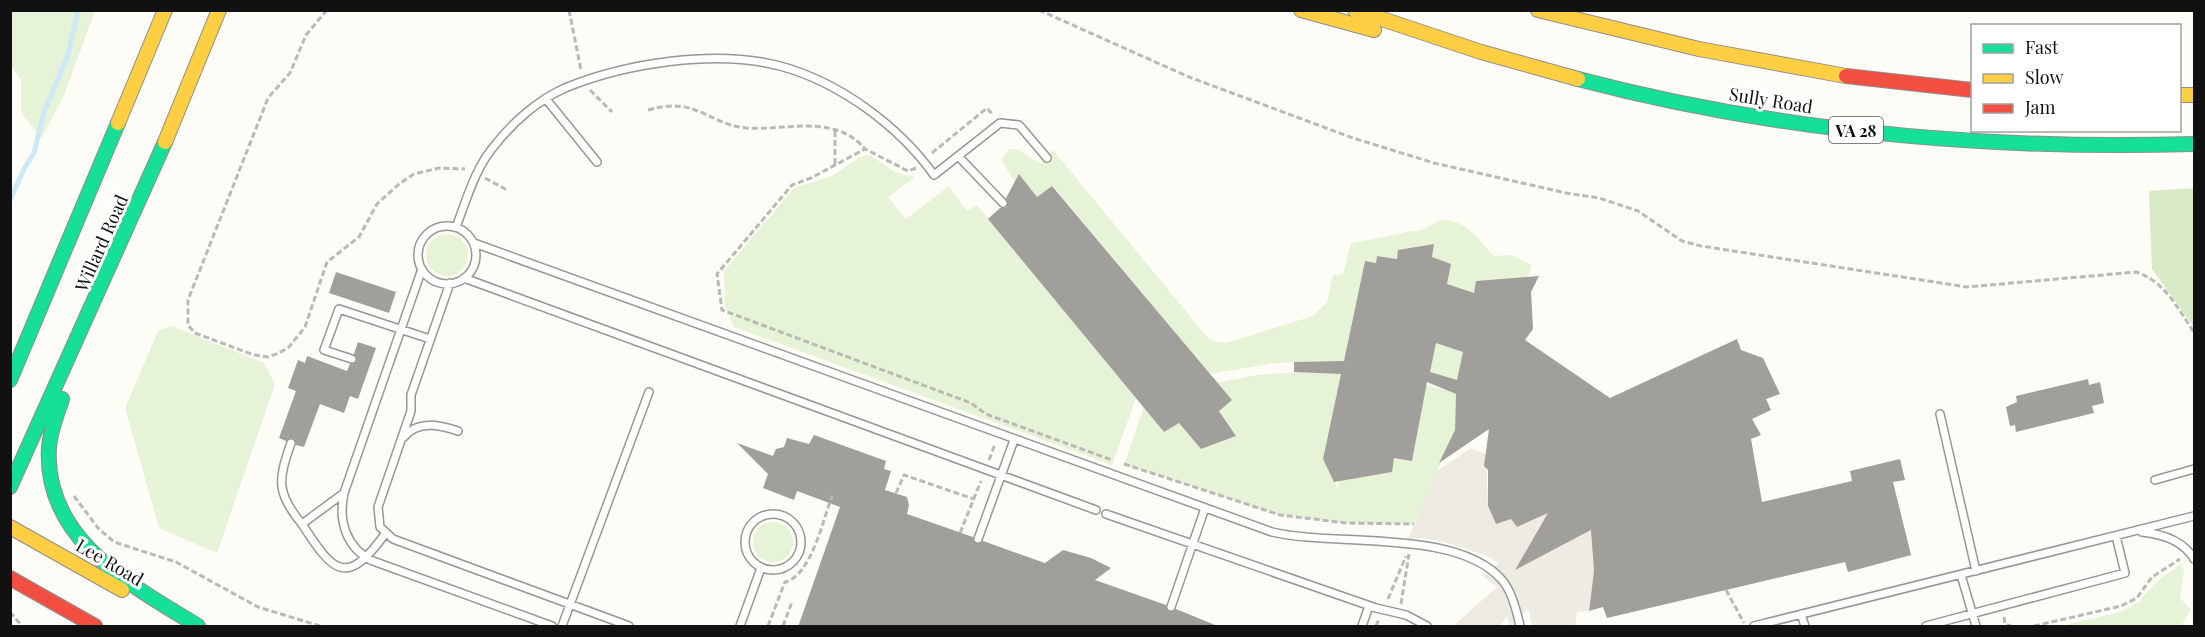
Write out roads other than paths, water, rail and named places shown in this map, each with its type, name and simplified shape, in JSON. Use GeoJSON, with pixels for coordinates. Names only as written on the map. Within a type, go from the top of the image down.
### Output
{"type":"FeatureCollection","features":[{"type":"Feature","properties":{"kind":"main road","name":"Willard Road"},"geometry":{"type":"LineString","coordinates":[[10,380],[165,10]]}},
{"type":"Feature","properties":{"kind":"main road","name":"Willard Road"},"geometry":{"type":"LineString","coordinates":[[10,487],[166,140],[219,10]]}},
{"type":"Feature","properties":{"kind":"main road"},"geometry":{"type":"LineString","coordinates":[[1301,10],[1522,65]]}},
{"type":"Feature","properties":{"kind":"main road","name":"Sully Road"},"geometry":{"type":"LineString","coordinates":[[1355,10],[1522,65],[1661,99],[1777,120],[1905,137],[2059,147],[2194,144]]}},
{"type":"Feature","properties":{"kind":"main road","name":"Sully Road"},"geometry":{"type":"LineString","coordinates":[[1538,10],[1676,46],[1764,64],[1854,78],[1971,90]]}},
{"type":"Feature","properties":{"kind":"main road"},"geometry":{"type":"LineString","coordinates":[[87,320],[49,447],[50,476],[56,503],[73,533],[102,563],[198,627]]}},
{"type":"Feature","properties":{"kind":"main road","name":"Lee Road"},"geometry":{"type":"LineString","coordinates":[[10,526],[192,627]]}},
{"type":"Feature","properties":{"kind":"main road"},"geometry":{"type":"LineString","coordinates":[[10,578],[95,627]]}},
{"type":"Feature","properties":{"kind":"lane"},"geometry":{"type":"LineString","coordinates":[[456,227],[476,174],[495,144],[528,112],[546,99],[585,81],[653,64],[702,59],[733,59],[779,66],[818,81],[850,98],[894,132],[923,160],[934,175],[1000,123],[1019,125],[1047,158]]}},
{"type":"Feature","properties":{"kind":"lane"},"geometry":{"type":"LineString","coordinates":[[546,99],[597,162]]}},
{"type":"Feature","properties":{"kind":"lane"},"geometry":{"type":"LineString","coordinates":[[958,156],[1003,203]]}},
{"type":"Feature","properties":{"kind":"lane"},"geometry":{"type":"LineString","coordinates":[[445,226],[456,227],[469,235],[474,243],[475,260],[464,278],[450,284],[434,280],[422,269],[419,261],[419,247],[428,233],[445,226]]}},
{"type":"Feature","properties":{"kind":"lane"},"geometry":{"type":"LineString","coordinates":[[474,243],[1014,440],[1286,535],[1410,544],[1450,551],[1483,564],[1504,582],[1520,627]]}},
{"type":"Feature","properties":{"kind":"lane"},"geometry":{"type":"LineString","coordinates":[[422,269],[344,493],[341,517],[346,533],[350,542],[367,558],[552,627]]}},
{"type":"Feature","properties":{"kind":"lane"},"geometry":{"type":"LineString","coordinates":[[464,278],[1096,510]]}},
{"type":"Feature","properties":{"kind":"lane"},"geometry":{"type":"LineString","coordinates":[[450,284],[411,395],[411,411],[378,507],[380,526],[385,534],[629,627]]}},
{"type":"Feature","properties":{"kind":"lane"},"geometry":{"type":"LineString","coordinates":[[352,359],[324,351],[339,309],[430,339]]}},
{"type":"Feature","properties":{"kind":"lane"},"geometry":{"type":"LineString","coordinates":[[562,627],[649,392]]}},
{"type":"Feature","properties":{"kind":"lane"},"geometry":{"type":"LineString","coordinates":[[1940,414],[1976,571]]}},
{"type":"Feature","properties":{"kind":"lane"},"geometry":{"type":"LineString","coordinates":[[401,442],[409,431],[420,426],[444,426],[458,431]]}},
{"type":"Feature","properties":{"kind":"lane"},"geometry":{"type":"LineString","coordinates":[[978,539],[1014,440]]}},
{"type":"Feature","properties":{"kind":"lane"},"geometry":{"type":"LineString","coordinates":[[291,443],[282,474],[282,494],[327,562],[343,568],[358,565],[367,558],[385,534]]}},
{"type":"Feature","properties":{"kind":"lane"},"geometry":{"type":"LineString","coordinates":[[2155,480],[2194,469]]}},
{"type":"Feature","properties":{"kind":"lane"},"geometry":{"type":"LineString","coordinates":[[302,524],[344,493]]}},
{"type":"Feature","properties":{"kind":"lane"},"geometry":{"type":"LineString","coordinates":[[1171,607],[1205,508]]}},
{"type":"Feature","properties":{"kind":"lane"},"geometry":{"type":"LineString","coordinates":[[770,514],[787,518],[798,529],[801,538],[798,555],[793,562],[780,570],[761,568],[749,557],[745,548],[747,531],[760,517],[770,514]]}},
{"type":"Feature","properties":{"kind":"lane"},"geometry":{"type":"LineString","coordinates":[[1106,514],[1369,606],[1399,614],[1427,627]]}},
{"type":"Feature","properties":{"kind":"lane"},"geometry":{"type":"LineString","coordinates":[[1754,627],[2194,516]]}},
{"type":"Feature","properties":{"kind":"lane"},"geometry":{"type":"LineString","coordinates":[[2136,531],[2166,536],[2192,555]]}},
{"type":"Feature","properties":{"kind":"lane"},"geometry":{"type":"LineString","coordinates":[[1926,627],[2125,573],[2116,536]]}},
{"type":"Feature","properties":{"kind":"lane"},"geometry":{"type":"LineString","coordinates":[[740,627],[761,568]]}},
{"type":"Feature","properties":{"kind":"lane"},"geometry":{"type":"LineString","coordinates":[[1960,575],[1976,627]]}},
{"type":"Feature","properties":{"kind":"lane"},"geometry":{"type":"LineString","coordinates":[[1362,627],[1369,606]]}},
{"type":"Feature","properties":{"kind":"lane"},"geometry":{"type":"LineString","coordinates":[[1801,615],[1805,627]]}},
{"type":"Feature","properties":{"kind":"waterway"},"geometry":{"type":"LineString","coordinates":[[10,200],[34,153],[44,112],[68,55],[78,10]]}}]}
